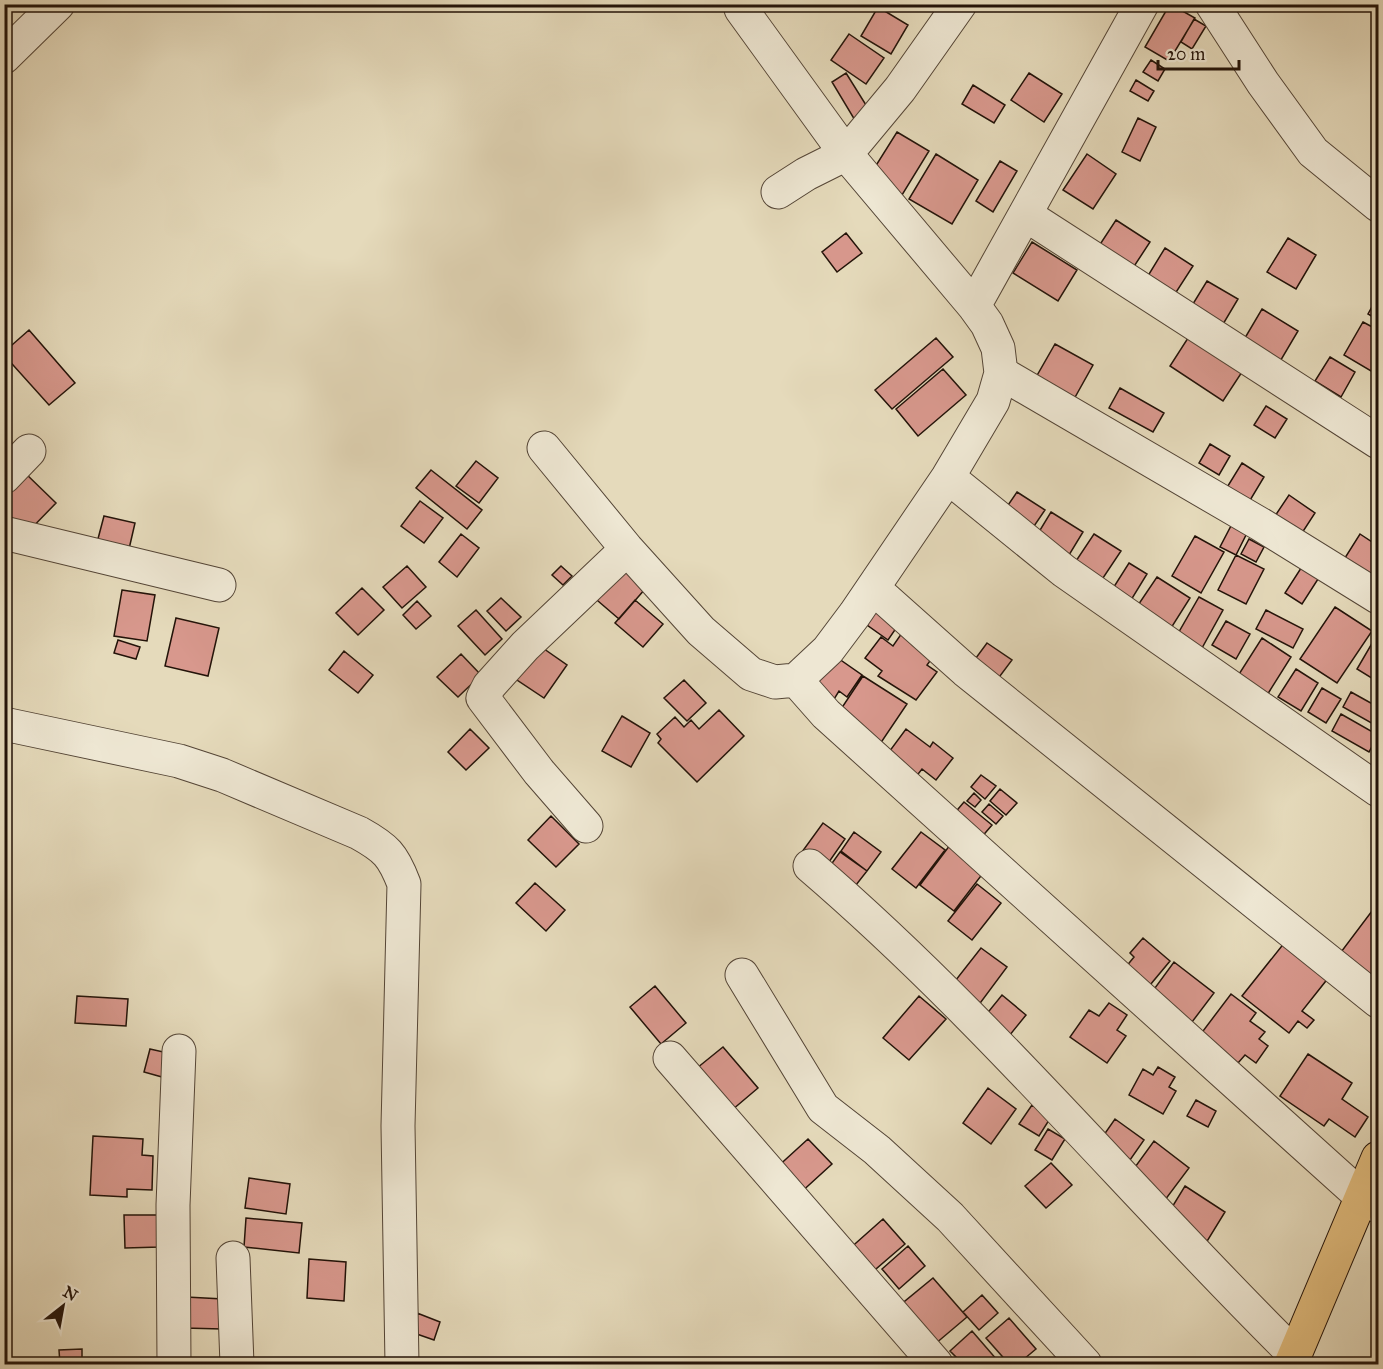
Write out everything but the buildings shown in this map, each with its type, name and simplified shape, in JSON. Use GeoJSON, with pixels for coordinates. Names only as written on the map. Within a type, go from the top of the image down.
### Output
{"type":"FeatureCollection","features":[{"type":"Feature","properties":{"kind":"main road"},"geometry":{"type":"LineString","coordinates":[[1293,1360],[1370,1202],[1378,1158]]}},
{"type":"Feature","properties":{"kind":"street"},"geometry":{"type":"LineString","coordinates":[[4,57],[58,4]]}},
{"type":"Feature","properties":{"kind":"street"},"geometry":{"type":"LineString","coordinates":[[778,192],[806,174],[846,154],[900,89],[960,4]]}},
{"type":"Feature","properties":{"kind":"street"},"geometry":{"type":"LineString","coordinates":[[974,306],[1142,4]]}},
{"type":"Feature","properties":{"kind":"street"},"geometry":{"type":"LineString","coordinates":[[1212,4],[1263,83],[1313,152],[1378,205]]}},
{"type":"Feature","properties":{"kind":"street"},"geometry":{"type":"LineString","coordinates":[[543,448],[627,549],[701,631],[751,674],[775,682],[796,680],[828,650],[873,588],[948,477],[993,401],[1001,373],[998,348],[987,324],[846,154],[741,9]]}},
{"type":"Feature","properties":{"kind":"street"},"geometry":{"type":"LineString","coordinates":[[1026,215],[1378,442]]}},
{"type":"Feature","properties":{"kind":"street"},"geometry":{"type":"LineString","coordinates":[[1001,373],[1260,524],[1378,597]]}},
{"type":"Feature","properties":{"kind":"street"},"geometry":{"type":"LineString","coordinates":[[4,477],[29,451]]}},
{"type":"Feature","properties":{"kind":"street"},"geometry":{"type":"LineString","coordinates":[[948,477],[1064,571],[1378,790]]}},
{"type":"Feature","properties":{"kind":"street"},"geometry":{"type":"LineString","coordinates":[[4,533],[219,585]]}},
{"type":"Feature","properties":{"kind":"street"},"geometry":{"type":"LineString","coordinates":[[586,826],[539,772],[483,698],[489,686],[525,646],[627,549]]}},
{"type":"Feature","properties":{"kind":"street"},"geometry":{"type":"LineString","coordinates":[[873,588],[965,670],[1378,1001]]}},
{"type":"Feature","properties":{"kind":"street"},"geometry":{"type":"LineString","coordinates":[[796,680],[835,722],[1370,1202]]}},
{"type":"Feature","properties":{"kind":"street"},"geometry":{"type":"LineString","coordinates":[[4,724],[131,749],[222,775],[359,833],[380,845],[395,860],[404,884],[398,1126],[402,1365]]}},
{"type":"Feature","properties":{"kind":"street"},"geometry":{"type":"LineString","coordinates":[[810,866],[847,897],[1017,1064],[1293,1360]]}},
{"type":"Feature","properties":{"kind":"street"},"geometry":{"type":"LineString","coordinates":[[742,975],[823,1108],[877,1150],[950,1217],[1085,1365]]}},
{"type":"Feature","properties":{"kind":"street"},"geometry":{"type":"LineString","coordinates":[[174,1365],[173,1205],[179,1051]]}},
{"type":"Feature","properties":{"kind":"street"},"geometry":{"type":"LineString","coordinates":[[670,1058],[936,1365]]}},
{"type":"Feature","properties":{"kind":"street"},"geometry":{"type":"LineString","coordinates":[[233,1258],[237,1365]]}}]}
